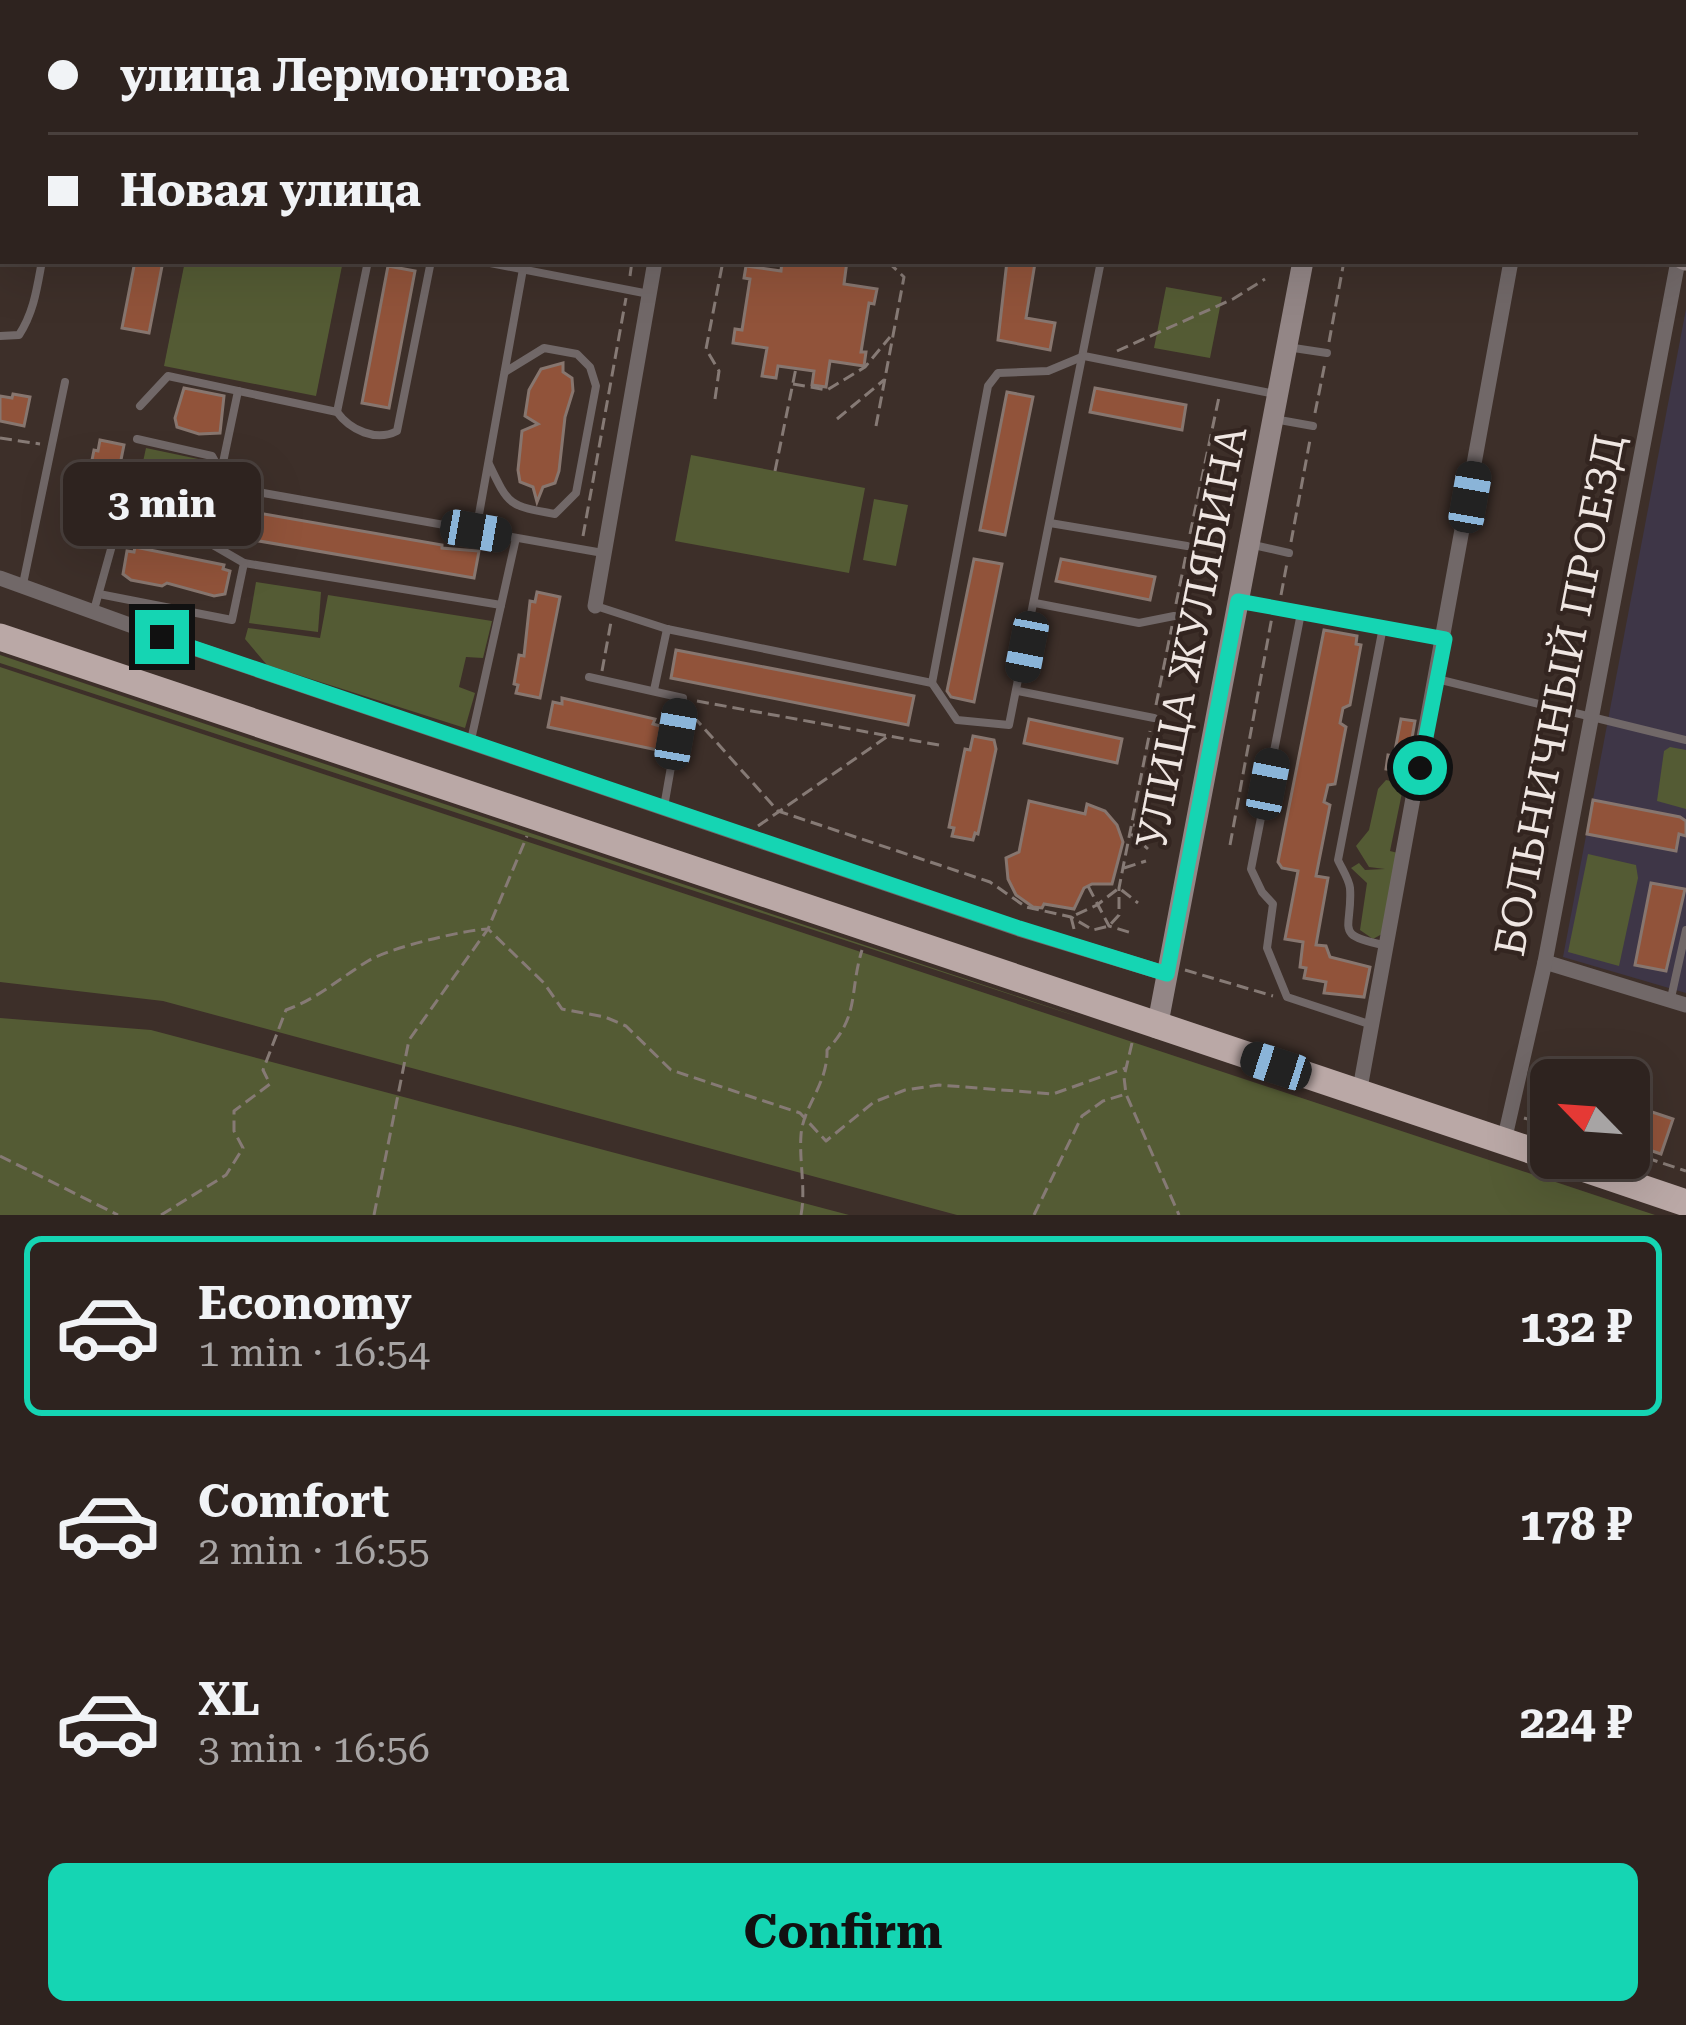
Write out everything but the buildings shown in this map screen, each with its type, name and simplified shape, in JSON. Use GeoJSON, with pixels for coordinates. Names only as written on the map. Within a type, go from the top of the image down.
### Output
{"type":"FeatureCollection","features":[{"type":"Feature","properties":{"kind":"highway"},"geometry":{"type":"LineString","coordinates":[[0,638],[1530,1151]]}},
{"type":"Feature","properties":{"kind":"highway"},"geometry":{"type":"LineString","coordinates":[[1615,1179],[1686,1203]]}},
{"type":"Feature","properties":{"kind":"main road","name":"УЛИЦА ЖУЛЯБИНА"},"geometry":{"type":"LineString","coordinates":[[1157,1028],[1302,264]]}},
{"type":"Feature","properties":{"kind":"street"},"geometry":{"type":"LineString","coordinates":[[595,606],[654,264]]}},
{"type":"Feature","properties":{"kind":"street"},"geometry":{"type":"LineString","coordinates":[[1359,1094],[1510,264]]}},
{"type":"Feature","properties":{"kind":"street","name":"БОЛЬНИЧНЫЙ ПРОЕЗД"},"geometry":{"type":"LineString","coordinates":[[1504,1142],[1545,962],[1681,264]]}},
{"type":"Feature","properties":{"kind":"street"},"geometry":{"type":"LineString","coordinates":[[0,578],[96,603],[471,741],[1019,928],[1168,970]]}},
{"type":"Feature","properties":{"kind":"street"},"geometry":{"type":"LineString","coordinates":[[1545,962],[1678,1002]]}},
{"type":"Feature","properties":{"kind":"lane"},"geometry":{"type":"LineString","coordinates":[[0,336],[19,335],[33,310],[41,264]]}},
{"type":"Feature","properties":{"kind":"lane"},"geometry":{"type":"LineString","coordinates":[[337,412],[367,264]]}},
{"type":"Feature","properties":{"kind":"lane"},"geometry":{"type":"LineString","coordinates":[[140,406],[168,376],[337,412],[358,430],[388,436],[397,431],[429,264]]}},
{"type":"Feature","properties":{"kind":"lane"},"geometry":{"type":"LineString","coordinates":[[496,264],[649,294]]}},
{"type":"Feature","properties":{"kind":"lane"},"geometry":{"type":"LineString","coordinates":[[595,606],[667,629],[932,683],[957,720],[1009,725],[1100,264]]}},
{"type":"Feature","properties":{"kind":"lane"},"geometry":{"type":"LineString","coordinates":[[476,531],[523,269]]}},
{"type":"Feature","properties":{"kind":"lane"},"geometry":{"type":"LineString","coordinates":[[1286,346],[1327,352]]}},
{"type":"Feature","properties":{"kind":"lane"},"geometry":{"type":"LineString","coordinates":[[489,464],[503,494],[516,507],[555,514],[575,493],[596,386],[590,367],[577,354],[544,348],[505,372]]}},
{"type":"Feature","properties":{"kind":"lane"},"geometry":{"type":"LineString","coordinates":[[932,683],[988,386],[998,373],[1048,371],[1084,356],[1277,394]]}},
{"type":"Feature","properties":{"kind":"lane"},"geometry":{"type":"LineString","coordinates":[[22,586],[65,382]]}},
{"type":"Feature","properties":{"kind":"lane"},"geometry":{"type":"LineString","coordinates":[[206,541],[238,391]]}},
{"type":"Feature","properties":{"kind":"lane"},"geometry":{"type":"LineString","coordinates":[[1273,418],[1313,426]]}},
{"type":"Feature","properties":{"kind":"lane"},"geometry":{"type":"LineString","coordinates":[[136,440],[212,456],[218,467],[218,485]]}},
{"type":"Feature","properties":{"kind":"lane"},"geometry":{"type":"LineString","coordinates":[[218,485],[604,553]]}},
{"type":"Feature","properties":{"kind":"lane"},"geometry":{"type":"LineString","coordinates":[[1050,523],[1187,546]]}},
{"type":"Feature","properties":{"kind":"lane"},"geometry":{"type":"LineString","coordinates":[[244,563],[232,620],[96,603],[118,524],[206,541],[244,563],[501,604]]}},
{"type":"Feature","properties":{"kind":"lane"},"geometry":{"type":"LineString","coordinates":[[471,741],[516,538]]}},
{"type":"Feature","properties":{"kind":"lane"},"geometry":{"type":"LineString","coordinates":[[1248,543],[1289,553]]}},
{"type":"Feature","properties":{"kind":"lane"},"geometry":{"type":"LineString","coordinates":[[1238,601],[1445,639]]}},
{"type":"Feature","properties":{"kind":"lane"},"geometry":{"type":"LineString","coordinates":[[1035,603],[1139,623],[1174,616]]}},
{"type":"Feature","properties":{"kind":"lane"},"geometry":{"type":"LineString","coordinates":[[1301,613],[1251,869],[1273,904],[1267,948],[1287,998],[1370,1024]]}},
{"type":"Feature","properties":{"kind":"lane"},"geometry":{"type":"LineString","coordinates":[[1383,627],[1338,860],[1350,885],[1348,933],[1384,945]]}},
{"type":"Feature","properties":{"kind":"lane"},"geometry":{"type":"LineString","coordinates":[[654,690],[667,629]]}},
{"type":"Feature","properties":{"kind":"lane"},"geometry":{"type":"LineString","coordinates":[[589,676],[683,698],[664,807]]}},
{"type":"Feature","properties":{"kind":"lane"},"geometry":{"type":"LineString","coordinates":[[1437,680],[1686,740]]}},
{"type":"Feature","properties":{"kind":"lane"},"geometry":{"type":"LineString","coordinates":[[1018,691],[1154,718]]}},
{"type":"Feature","properties":{"kind":"lane"},"geometry":{"type":"LineString","coordinates":[[1678,1002],[1686,930]]}},
{"type":"Feature","properties":{"kind":"path"},"geometry":{"type":"LineString","coordinates":[[581,550],[631,264]]}},
{"type":"Feature","properties":{"kind":"path"},"geometry":{"type":"LineString","coordinates":[[716,399],[719,371],[706,349],[722,264]]}},
{"type":"Feature","properties":{"kind":"path"},"geometry":{"type":"LineString","coordinates":[[876,426],[904,277],[890,264]]}},
{"type":"Feature","properties":{"kind":"path"},"geometry":{"type":"LineString","coordinates":[[1099,359],[1233,299],[1264,279]]}},
{"type":"Feature","properties":{"kind":"path"},"geometry":{"type":"LineString","coordinates":[[793,384],[827,390],[865,368],[894,330]]}},
{"type":"Feature","properties":{"kind":"path"},"geometry":{"type":"LineString","coordinates":[[775,471],[796,368]]}},
{"type":"Feature","properties":{"kind":"path"},"geometry":{"type":"LineString","coordinates":[[837,419],[885,379]]}},
{"type":"Feature","properties":{"kind":"path"},"geometry":{"type":"LineString","coordinates":[[1109,926],[1121,908],[1119,888],[1137,786],[1222,385]]}},
{"type":"Feature","properties":{"kind":"path"},"geometry":{"type":"LineString","coordinates":[[0,438],[52,446]]}},
{"type":"Feature","properties":{"kind":"path"},"geometry":{"type":"LineString","coordinates":[[1230,845],[1274,608]]}},
{"type":"Feature","properties":{"kind":"path"},"geometry":{"type":"LineString","coordinates":[[601,679],[614,611]]}},
{"type":"Feature","properties":{"kind":"path"},"geometry":{"type":"LineString","coordinates":[[683,698],[944,746]]}},
{"type":"Feature","properties":{"kind":"path"},"geometry":{"type":"LineString","coordinates":[[683,698],[697,723],[778,811],[990,882],[1026,907],[1071,916],[1084,927],[1109,926],[1132,933]]}},
{"type":"Feature","properties":{"kind":"path"},"geometry":{"type":"LineString","coordinates":[[747,835],[888,736]]}},
{"type":"Feature","properties":{"kind":"path"},"geometry":{"type":"LineString","coordinates":[[1131,825],[1152,828]]}},
{"type":"Feature","properties":{"kind":"path"},"geometry":{"type":"LineString","coordinates":[[1130,832],[1148,849]]}},
{"type":"Feature","properties":{"kind":"path"},"geometry":{"type":"LineString","coordinates":[[374,1215],[409,1040],[488,929],[527,836]]}},
{"type":"Feature","properties":{"kind":"path"},"geometry":{"type":"LineString","coordinates":[[1122,869],[1146,861]]}},
{"type":"Feature","properties":{"kind":"path"},"geometry":{"type":"LineString","coordinates":[[1088,886],[1109,926]]}},
{"type":"Feature","properties":{"kind":"path"},"geometry":{"type":"LineString","coordinates":[[1119,888],[1138,903]]}},
{"type":"Feature","properties":{"kind":"path"},"geometry":{"type":"LineString","coordinates":[[1076,916],[1119,888]]}},
{"type":"Feature","properties":{"kind":"path"},"geometry":{"type":"LineString","coordinates":[[161,1215],[226,1175],[243,1148],[234,1131],[234,1111],[270,1084],[263,1070],[286,1010],[336,985],[372,958],[464,930],[488,929],[544,983],[562,1009],[626,1026],[671,1070],[800,1113],[826,1142],[874,1102],[905,1090],[939,1085],[1053,1094],[1126,1069]]}},
{"type":"Feature","properties":{"kind":"path"},"geometry":{"type":"LineString","coordinates":[[800,1215],[801,1132],[827,1069],[827,1050],[843,1034],[854,1008],[853,977],[862,950]]}},
{"type":"Feature","properties":{"kind":"path"},"geometry":{"type":"LineString","coordinates":[[1168,970],[1287,998]]}},
{"type":"Feature","properties":{"kind":"path"},"geometry":{"type":"LineString","coordinates":[[1132,1043],[1126,1094],[1179,1215]]}},
{"type":"Feature","properties":{"kind":"path"},"geometry":{"type":"LineString","coordinates":[[1034,1215],[1082,1116],[1103,1101],[1126,1094]]}},
{"type":"Feature","properties":{"kind":"path"},"geometry":{"type":"LineString","coordinates":[[1510,1113],[1530,1119]]}},
{"type":"Feature","properties":{"kind":"path"},"geometry":{"type":"LineString","coordinates":[[0,1156],[118,1215]]}},
{"type":"Feature","properties":{"kind":"path"},"geometry":{"type":"LineString","coordinates":[[1650,1159],[1686,1171]]}},
{"type":"Feature","properties":{"kind":"shaded area"},"geometry":{"type":"Polygon","coordinates":[[[1686,309],[1686,993],[1563,957],[1686,309]]]}},
{"type":"Feature","properties":{"kind":"green space"},"geometry":{"type":"Polygon","coordinates":[[[184,264],[342,264],[316,396],[164,366],[184,264]]]}},
{"type":"Feature","properties":{"kind":"green space"},"geometry":{"type":"Polygon","coordinates":[[[1166,287],[1222,297],[1210,358],[1154,348],[1166,287]]]}},
{"type":"Feature","properties":{"kind":"green space"},"geometry":{"type":"Polygon","coordinates":[[[146,448],[203,460],[208,467],[211,483],[201,526],[132,512],[146,448]]]}},
{"type":"Feature","properties":{"kind":"green space"},"geometry":{"type":"Polygon","coordinates":[[[691,455],[865,488],[849,573],[675,541],[691,455]]]}},
{"type":"Feature","properties":{"kind":"green space"},"geometry":{"type":"Polygon","coordinates":[[[874,499],[908,505],[896,566],[863,560],[874,499]]]}},
{"type":"Feature","properties":{"kind":"green space"},"geometry":{"type":"Polygon","coordinates":[[[256,582],[321,592],[318,632],[249,623],[256,582]]]}},
{"type":"Feature","properties":{"kind":"green space"},"geometry":{"type":"Polygon","coordinates":[[[328,595],[492,621],[483,658],[466,657],[459,687],[475,693],[465,728],[267,665],[245,639],[248,628],[320,638],[328,595]]]}},
{"type":"Feature","properties":{"kind":"green space"},"geometry":{"type":"Polygon","coordinates":[[[0,655],[1088,1020],[0,663],[0,655]]]}},
{"type":"Feature","properties":{"kind":"green space"},"geometry":{"type":"Polygon","coordinates":[[[0,667],[1530,1174],[1530,1179],[1546,1179],[1655,1215],[957,1215],[163,1001],[0,982],[0,667]]]}},
{"type":"Feature","properties":{"kind":"green space"},"geometry":{"type":"Polygon","coordinates":[[[1670,747],[1686,750],[1686,809],[1657,801],[1664,751],[1670,747]]]}},
{"type":"Feature","properties":{"kind":"green space"},"geometry":{"type":"Polygon","coordinates":[[[1386,780],[1401,783],[1403,788],[1390,851],[1398,853],[1382,934],[1373,939],[1360,930],[1367,883],[1351,868],[1359,863],[1365,870],[1385,869],[1369,867],[1356,846],[1369,830],[1378,789],[1386,780]]]}},
{"type":"Feature","properties":{"kind":"green space"},"geometry":{"type":"Polygon","coordinates":[[[1588,854],[1636,865],[1638,878],[1619,966],[1568,952],[1588,854]]]}},
{"type":"Feature","properties":{"kind":"green space"},"geometry":{"type":"Polygon","coordinates":[[[0,1018],[151,1030],[849,1215],[0,1215],[0,1018]]]}},
{"type":"Feature","properties":{"kind":"route"},"geometry":{"type":"LineString","coordinates":[[162,637],[1167,974],[1238,601],[1445,639],[1420,768]]}}]}
